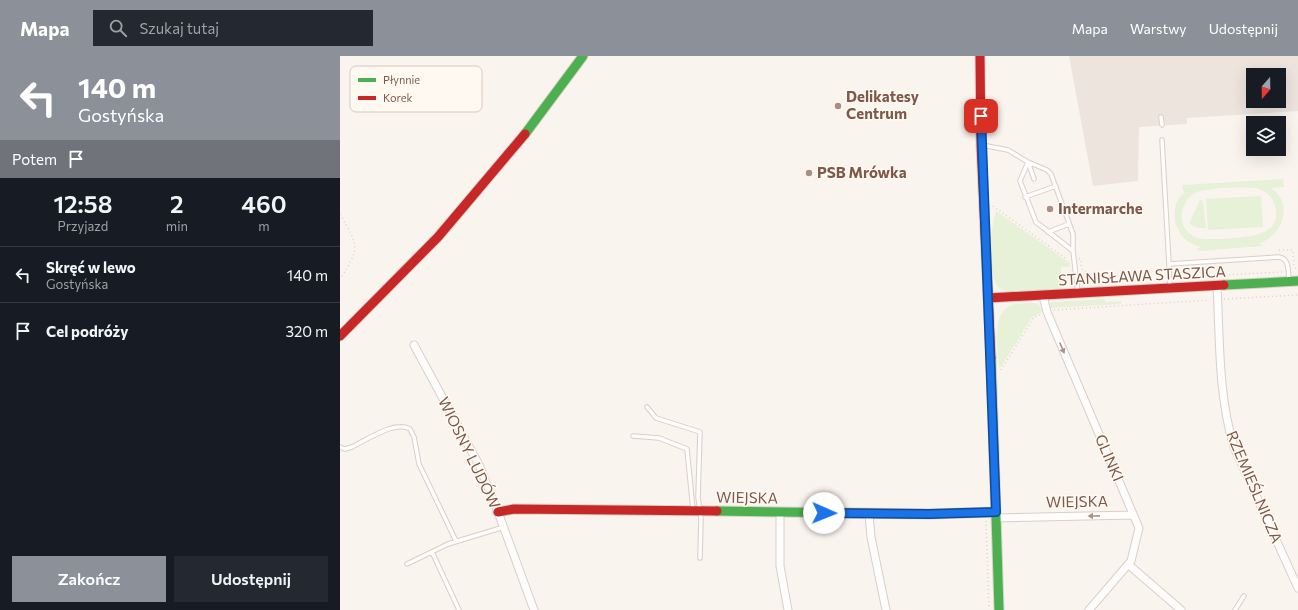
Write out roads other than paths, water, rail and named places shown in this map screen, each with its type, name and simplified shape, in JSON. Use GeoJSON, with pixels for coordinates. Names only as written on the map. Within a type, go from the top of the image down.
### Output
{"type":"FeatureCollection","features":[{"type":"Feature","properties":{"kind":"main road"},"geometry":{"type":"LineString","coordinates":[[340,336],[386,292],[463,209],[532,124],[583,56]]}},
{"type":"Feature","properties":{"kind":"main road"},"geometry":{"type":"LineString","coordinates":[[980,56],[981,145],[999,610]]}},
{"type":"Feature","properties":{"kind":"main road","name":"STANISŁAWA STASZICA"},"geometry":{"type":"LineString","coordinates":[[988,298],[1217,286],[1291,285]]}},
{"type":"Feature","properties":{"kind":"main road","name":"WIEJSKA"},"geometry":{"type":"LineString","coordinates":[[498,512],[514,509],[996,515]]}},
{"type":"Feature","properties":{"kind":"street","name":"RZEMIEŚLNICZA"},"geometry":{"type":"LineString","coordinates":[[1217,286],[1223,402],[1227,424],[1234,447],[1298,588]]}},
{"type":"Feature","properties":{"kind":"street","name":"GLINKI"},"geometry":{"type":"LineString","coordinates":[[1043,296],[1047,312],[1134,515],[1139,531],[1134,555],[1129,565],[1088,610]]}},
{"type":"Feature","properties":{"kind":"street","name":"WIOSNY LUDÓW"},"geometry":{"type":"LineString","coordinates":[[414,345],[479,465],[504,527],[534,610]]}},
{"type":"Feature","properties":{"kind":"street"},"geometry":{"type":"LineString","coordinates":[[780,512],[780,566],[788,610]]}},
{"type":"Feature","properties":{"kind":"street"},"geometry":{"type":"LineString","coordinates":[[869,514],[871,537],[886,610]]}},
{"type":"Feature","properties":{"kind":"street","name":"WIEJSKA"},"geometry":{"type":"LineString","coordinates":[[996,515],[1134,515]]}},
{"type":"Feature","properties":{"kind":"street"},"geometry":{"type":"LineString","coordinates":[[1129,565],[1181,610]]}},
{"type":"Feature","properties":{"kind":"lane"},"geometry":{"type":"LineString","coordinates":[[1161,117],[1162,126]]}},
{"type":"Feature","properties":{"kind":"lane"},"geometry":{"type":"LineString","coordinates":[[1162,140],[1170,289]]}},
{"type":"Feature","properties":{"kind":"lane"},"geometry":{"type":"LineString","coordinates":[[981,145],[1008,150],[1049,172],[1056,186],[1074,238],[1073,251],[1078,294]]}},
{"type":"Feature","properties":{"kind":"lane"},"geometry":{"type":"LineString","coordinates":[[1028,162],[1034,179]]}},
{"type":"Feature","properties":{"kind":"lane"},"geometry":{"type":"LineString","coordinates":[[1028,162],[1020,178],[1025,197],[1034,218],[1048,232],[1073,251]]}},
{"type":"Feature","properties":{"kind":"lane"},"geometry":{"type":"LineString","coordinates":[[1025,197],[1056,186]]}},
{"type":"Feature","properties":{"kind":"lane"},"geometry":{"type":"LineString","coordinates":[[1037,187],[1039,192]]}},
{"type":"Feature","properties":{"kind":"lane"},"geometry":{"type":"LineString","coordinates":[[1048,232],[1069,224]]}},
{"type":"Feature","properties":{"kind":"lane"},"geometry":{"type":"LineString","coordinates":[[1169,264],[1281,258],[1287,263],[1291,285]]}},
{"type":"Feature","properties":{"kind":"lane"},"geometry":{"type":"LineString","coordinates":[[647,407],[656,418],[700,432],[698,497],[696,511]]}},
{"type":"Feature","properties":{"kind":"lane"},"geometry":{"type":"LineString","coordinates":[[340,447],[345,449],[352,447],[396,427],[404,426],[410,429],[414,437],[419,464],[456,541]]}},
{"type":"Feature","properties":{"kind":"lane"},"geometry":{"type":"LineString","coordinates":[[633,436],[660,438],[687,449],[696,511],[701,519],[700,558]]}},
{"type":"Feature","properties":{"kind":"lane"},"geometry":{"type":"LineString","coordinates":[[407,564],[456,541],[504,527]]}},
{"type":"Feature","properties":{"kind":"lane"},"geometry":{"type":"LineString","coordinates":[[432,552],[459,610]]}},
{"type":"Feature","properties":{"kind":"lane"},"geometry":{"type":"LineString","coordinates":[[1235,610],[1244,596]]}},
{"type":"Feature","properties":{"kind":"place","name":"Delikatesy Centrum"},"geometry":{"type":"Point","coordinates":[838,106]}},
{"type":"Feature","properties":{"kind":"place","name":"PSB Mrówka"},"geometry":{"type":"Point","coordinates":[809,173]}},
{"type":"Feature","properties":{"kind":"place","name":"Intermarche"},"geometry":{"type":"Point","coordinates":[1050,209]}}]}
